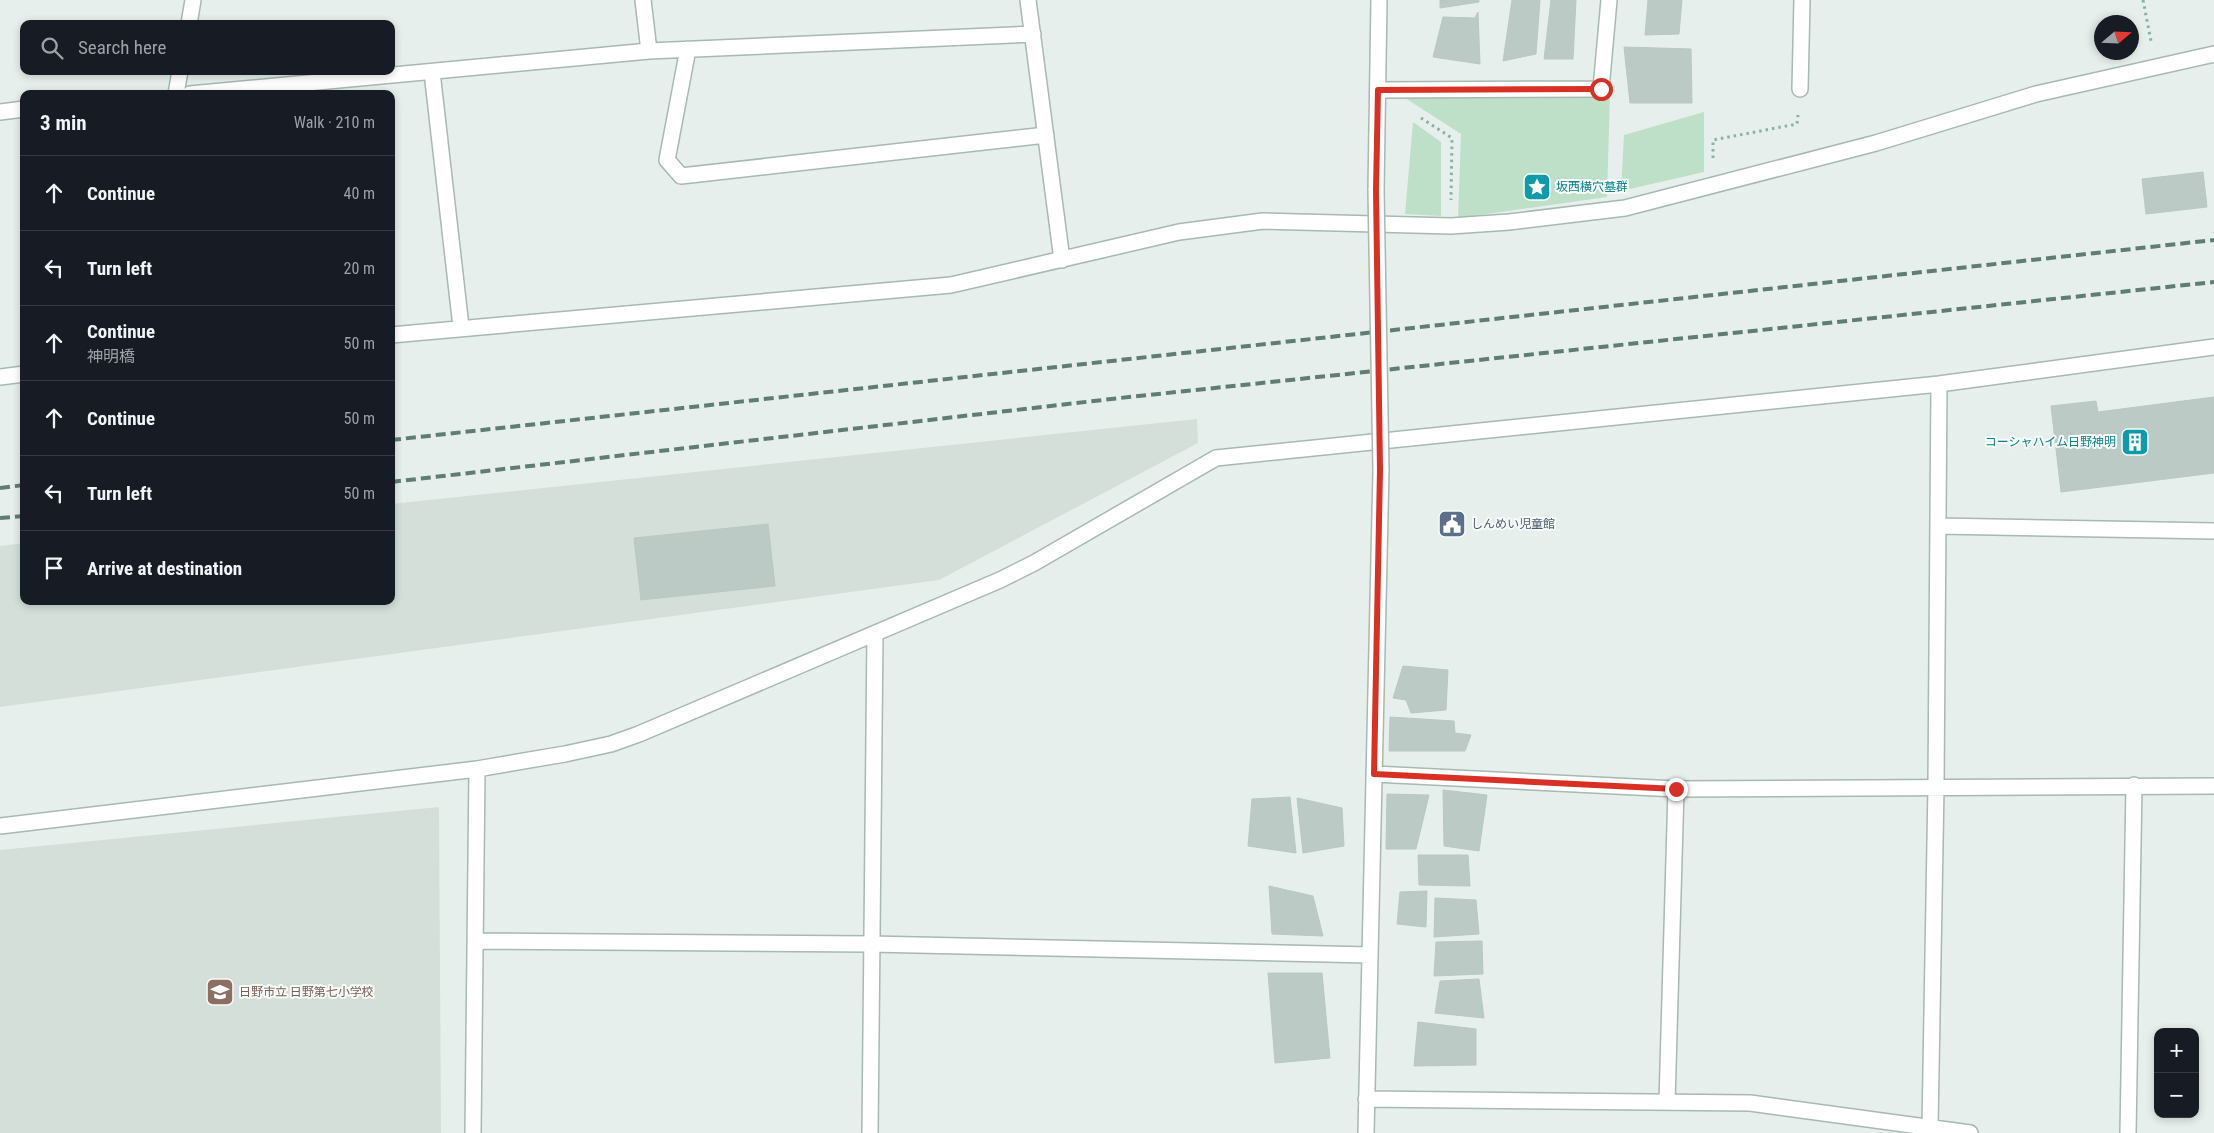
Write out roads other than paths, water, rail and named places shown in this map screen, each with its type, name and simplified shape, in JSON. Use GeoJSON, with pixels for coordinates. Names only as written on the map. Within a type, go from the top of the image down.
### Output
{"type":"FeatureCollection","features":[{"type":"Feature","properties":{"kind":"street"},"geometry":{"type":"LineString","coordinates":[[190,20],[193,0]]}},
{"type":"Feature","properties":{"kind":"street"},"geometry":{"type":"LineString","coordinates":[[642,0],[649,51]]}},
{"type":"Feature","properties":{"kind":"street"},"geometry":{"type":"LineString","coordinates":[[1028,0],[1062,260]]}},
{"type":"Feature","properties":{"kind":"street"},"geometry":{"type":"LineString","coordinates":[[1366,1133],[1380,470],[1376,190],[1379,0]]}},
{"type":"Feature","properties":{"kind":"street"},"geometry":{"type":"LineString","coordinates":[[1378,90],[1601,89],[1609,0]]}},
{"type":"Feature","properties":{"kind":"street"},"geometry":{"type":"LineString","coordinates":[[1800,89],[1802,0]]}},
{"type":"Feature","properties":{"kind":"street"},"geometry":{"type":"LineString","coordinates":[[234,90],[649,51],[1033,34]]}},
{"type":"Feature","properties":{"kind":"street"},"geometry":{"type":"LineString","coordinates":[[688,49],[667,160],[681,176],[1046,135]]}},
{"type":"Feature","properties":{"kind":"street"},"geometry":{"type":"LineString","coordinates":[[395,335],[461,327],[951,285],[1179,232],[1263,221],[1450,226],[1509,222],[1625,208],[1876,143],[2036,94],[2214,54]]}},
{"type":"Feature","properties":{"kind":"street"},"geometry":{"type":"LineString","coordinates":[[432,72],[461,327]]}},
{"type":"Feature","properties":{"kind":"street"},"geometry":{"type":"LineString","coordinates":[[177,90],[179,75]]}},
{"type":"Feature","properties":{"kind":"street"},"geometry":{"type":"LineString","coordinates":[[0,112],[20,110]]}},
{"type":"Feature","properties":{"kind":"street"},"geometry":{"type":"LineString","coordinates":[[0,826],[477,769],[611,744],[639,734],[875,634],[1034,563],[1216,458],[1939,384],[2214,347]]}},
{"type":"Feature","properties":{"kind":"street"},"geometry":{"type":"LineString","coordinates":[[0,377],[20,374]]}},
{"type":"Feature","properties":{"kind":"street"},"geometry":{"type":"LineString","coordinates":[[1930,1127],[1936,786],[1939,384]]}},
{"type":"Feature","properties":{"kind":"street"},"geometry":{"type":"LineString","coordinates":[[1938,526],[2214,532]]}},
{"type":"Feature","properties":{"kind":"street"},"geometry":{"type":"LineString","coordinates":[[870,1133],[875,634]]}},
{"type":"Feature","properties":{"kind":"street"},"geometry":{"type":"LineString","coordinates":[[473,1133],[477,769]]}},
{"type":"Feature","properties":{"kind":"street"},"geometry":{"type":"LineString","coordinates":[[1374,774],[1676,789],[1936,786],[2214,786]]}},
{"type":"Feature","properties":{"kind":"street"},"geometry":{"type":"LineString","coordinates":[[2128,1133],[2134,785]]}},
{"type":"Feature","properties":{"kind":"street"},"geometry":{"type":"LineString","coordinates":[[1667,1102],[1676,789]]}},
{"type":"Feature","properties":{"kind":"street"},"geometry":{"type":"LineString","coordinates":[[476,941],[871,944],[1370,955]]}},
{"type":"Feature","properties":{"kind":"street"},"geometry":{"type":"LineString","coordinates":[[1366,1099],[1750,1103],[1970,1133]]}},
{"type":"Feature","properties":{"kind":"railway"},"geometry":{"type":"LineString","coordinates":[[395,440],[2214,240]]}},
{"type":"Feature","properties":{"kind":"railway"},"geometry":{"type":"LineString","coordinates":[[395,482],[1120,398],[2214,282]]}},
{"type":"Feature","properties":{"kind":"railway"},"geometry":{"type":"LineString","coordinates":[[0,488],[20,486]]}},
{"type":"Feature","properties":{"kind":"railway"},"geometry":{"type":"LineString","coordinates":[[0,518],[20,516]]}},
{"type":"Feature","properties":{"kind":"place","name":"坂西横穴墓群"},"geometry":{"type":"Point","coordinates":[1537,187]}},
{"type":"Feature","properties":{"kind":"place","name":"コーシャハイム日野神明"},"geometry":{"type":"Point","coordinates":[2135,442]}},
{"type":"Feature","properties":{"kind":"place","name":"しんめい児童館"},"geometry":{"type":"Point","coordinates":[1452,524]}},
{"type":"Feature","properties":{"kind":"place","name":"日野市立 日野第七小学校"},"geometry":{"type":"Point","coordinates":[220,992]}}]}
